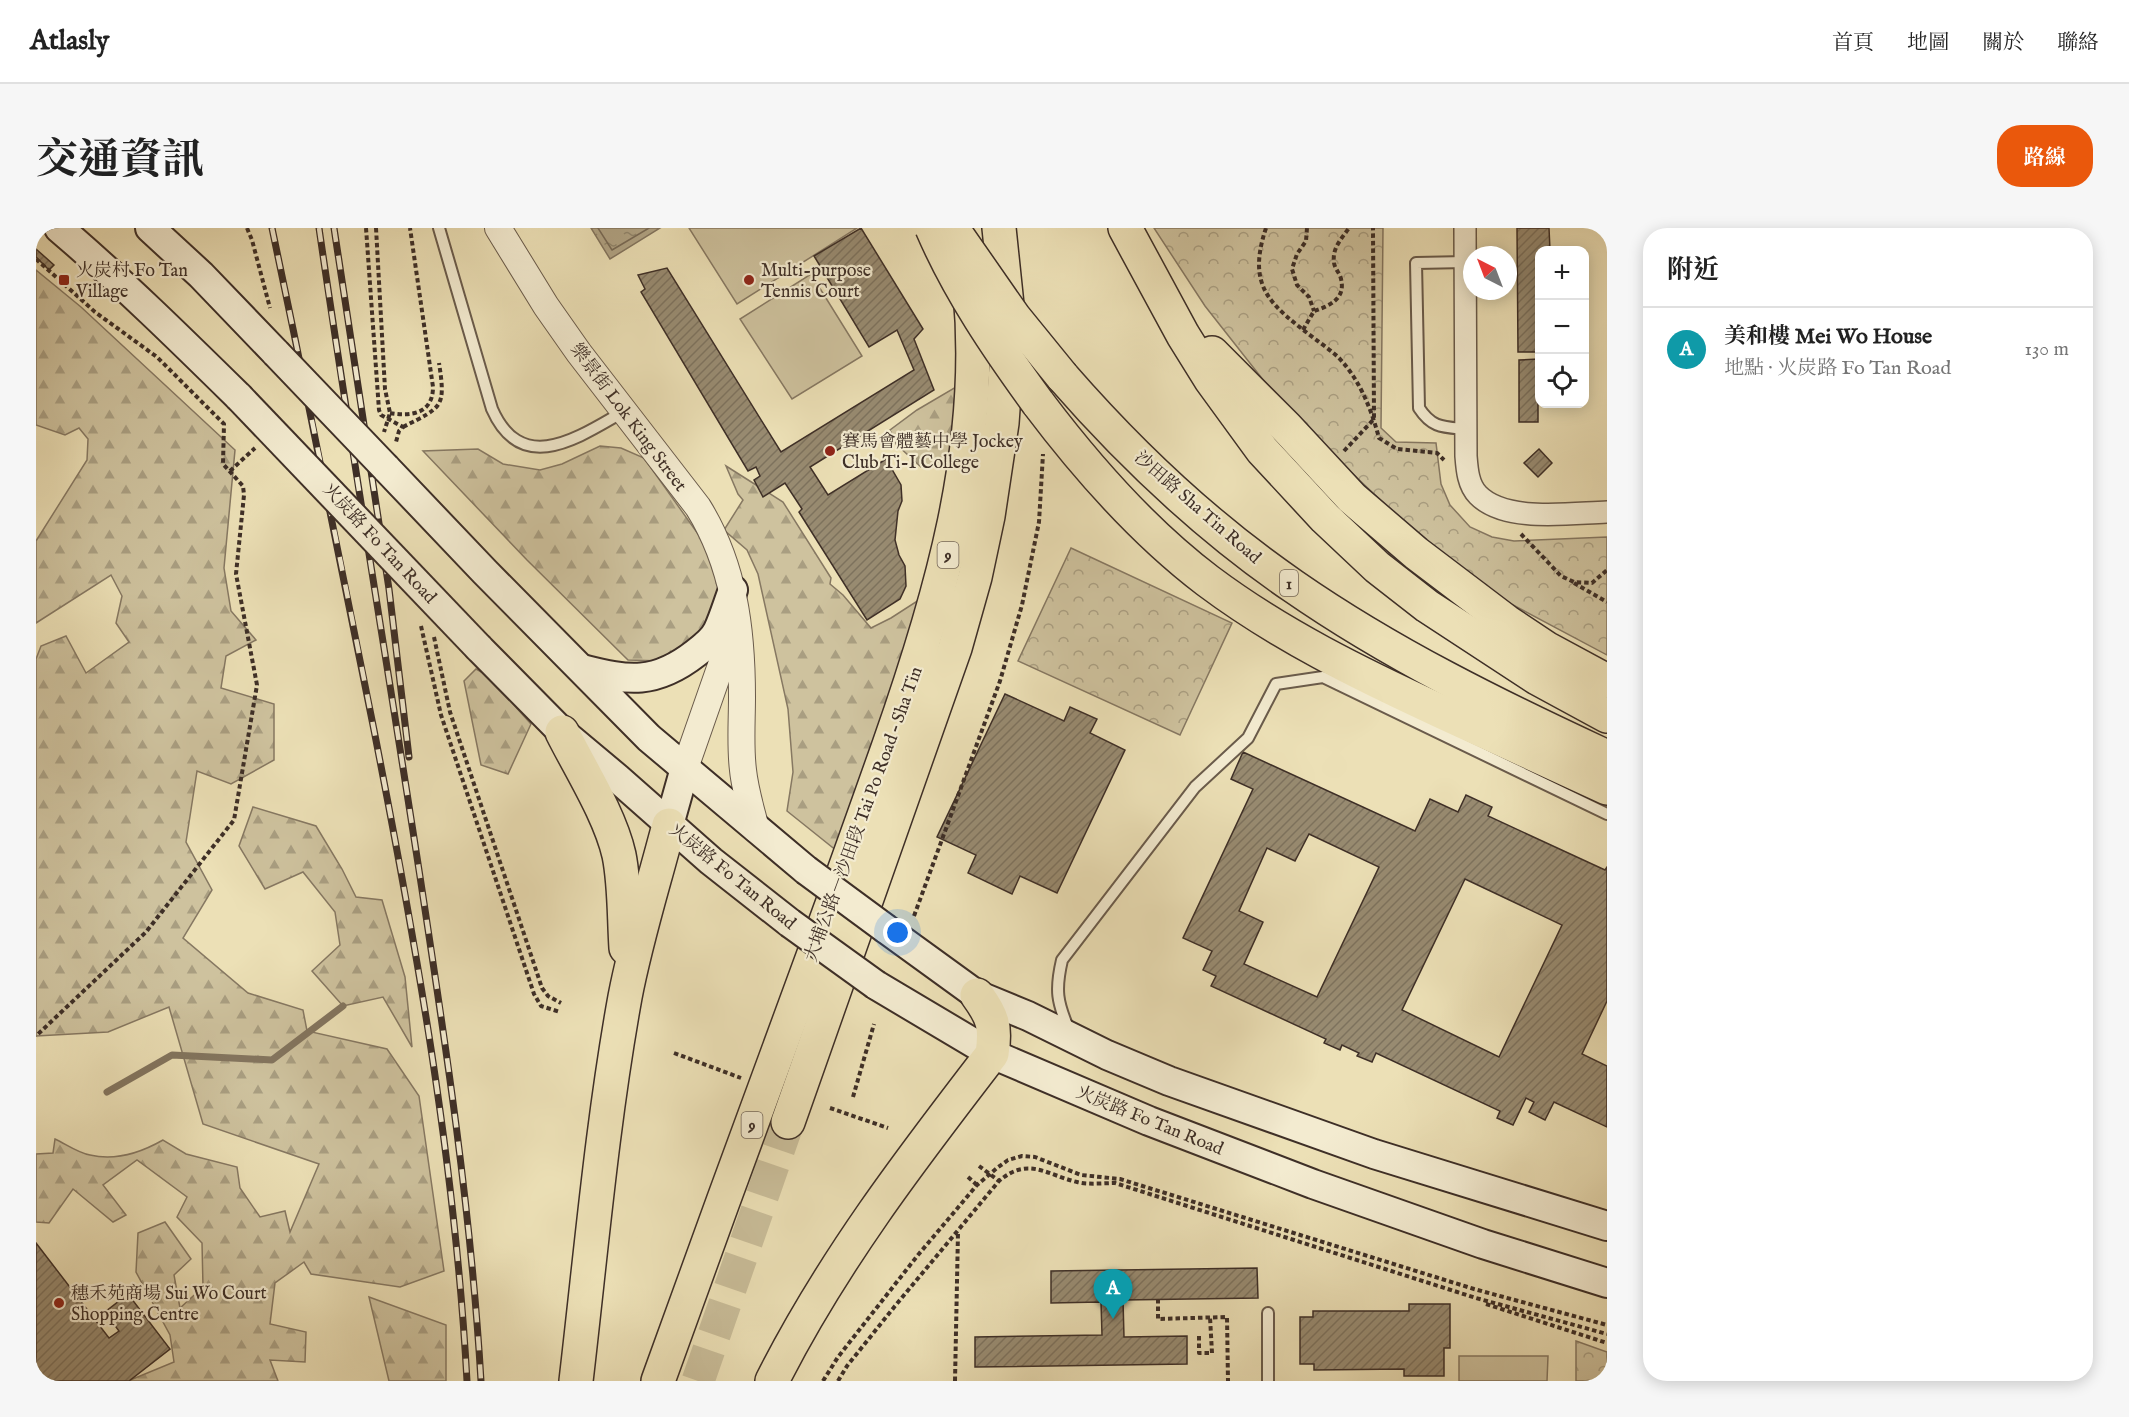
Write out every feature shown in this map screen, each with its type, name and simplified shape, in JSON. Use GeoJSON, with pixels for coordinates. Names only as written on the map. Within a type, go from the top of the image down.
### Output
{"type":"FeatureCollection","features":[{"type":"Feature","properties":{"kind":"highway"},"geometry":{"type":"LineString","coordinates":[[932,228],[976,313],[1038,403],[1099,477],[1152,533],[1206,580],[1288,635],[1365,676],[1607,788]]}},
{"type":"Feature","properties":{"kind":"highway","name":"沙田路 Sha Tin Road"},"geometry":{"type":"LineString","coordinates":[[952,228],[1014,317],[1062,376],[1125,444],[1175,492],[1214,525],[1291,585],[1386,646],[1537,725],[1607,757]]}},
{"type":"Feature","properties":{"kind":"highway","name":"大埔公路－沙田段 Tai Po Road – Sha Tin"},"geometry":{"type":"LineString","coordinates":[[658,1381],[918,664],[947,558],[960,495],[971,407],[973,322],[963,228]]}},
{"type":"Feature","properties":{"kind":"highway","name":"大埔公路－沙田段 Tai Po Road – Sha Tin"},"geometry":{"type":"LineString","coordinates":[[788,1122],[951,658],[975,577],[988,516],[1002,423],[1009,324],[999,228]]}},
{"type":"Feature","properties":{"kind":"highway"},"geometry":{"type":"LineString","coordinates":[[1125,228],[1200,364],[1262,450],[1353,545],[1401,586],[1446,619],[1537,678],[1607,716]]}},
{"type":"Feature","properties":{"kind":"highway"},"geometry":{"type":"LineString","coordinates":[[1174,315],[1287,428],[1352,498],[1416,553],[1546,648],[1607,681]]}},
{"type":"Feature","properties":{"kind":"highway"},"geometry":{"type":"LineString","coordinates":[[561,732],[604,815],[618,852],[622,872],[629,980]]}},
{"type":"Feature","properties":{"kind":"highway"},"geometry":{"type":"LineString","coordinates":[[576,1381],[606,1130],[629,980],[669,825]]}},
{"type":"Feature","properties":{"kind":"highway"},"geometry":{"type":"LineString","coordinates":[[772,1381],[831,1274],[879,1203],[992,1054],[995,1032],[990,1012],[977,995]]}},
{"type":"Feature","properties":{"kind":"main road","name":"火炭路 Fo Tan Road"},"geometry":{"type":"LineString","coordinates":[[59,228],[80,244],[145,305],[239,397],[561,732],[711,861],[790,923],[876,985],[992,1054],[1149,1121],[1313,1184],[1483,1244],[1607,1283]]}},
{"type":"Feature","properties":{"kind":"main road"},"geometry":{"type":"LineString","coordinates":[[150,228],[201,275],[276,352],[391,458],[485,572],[649,738],[806,870],[977,995],[1169,1081],[1364,1150],[1607,1226]]}},
{"type":"Feature","properties":{"kind":"main road"},"geometry":{"type":"LineString","coordinates":[[580,669],[618,678],[640,678],[662,674],[683,663],[704,647],[718,632],[736,603]]}},
{"type":"Feature","properties":{"kind":"main road"},"geometry":{"type":"LineString","coordinates":[[669,825],[685,768]]}},
{"type":"Feature","properties":{"kind":"street","name":"樂景街 Lok King Street"},"geometry":{"type":"LineString","coordinates":[[498,228],[546,306],[698,507],[712,529],[725,562],[736,603],[742,681],[742,768],[756,829]]}},
{"type":"Feature","properties":{"kind":"street"},"geometry":{"type":"LineString","coordinates":[[1466,228],[1466,246]]}},
{"type":"Feature","properties":{"kind":"street"},"geometry":{"type":"LineString","coordinates":[[1466,300],[1467,475],[1476,494],[1488,504],[1523,514],[1607,512]]}},
{"type":"Feature","properties":{"kind":"street"},"geometry":{"type":"LineString","coordinates":[[685,768],[715,679],[736,603]]}},
{"type":"Feature","properties":{"kind":"lane"},"geometry":{"type":"LineString","coordinates":[[439,228],[492,409],[506,431],[514,438],[533,446],[557,446],[624,411]]}},
{"type":"Feature","properties":{"kind":"lane"},"geometry":{"type":"LineString","coordinates":[[1463,262],[1416,263],[1419,408],[1431,423],[1440,427],[1466,429]]}},
{"type":"Feature","properties":{"kind":"lane"},"geometry":{"type":"LineString","coordinates":[[1073,1038],[1058,999],[1057,983],[1062,960],[1195,787],[1248,738],[1276,684],[1323,677],[1607,814]]}},
{"type":"Feature","properties":{"kind":"lane"},"geometry":{"type":"LineString","coordinates":[[1268,1313],[1268,1381]]}},
{"type":"Feature","properties":{"kind":"path"},"geometry":{"type":"LineString","coordinates":[[366,228],[379,410],[381,415],[403,427]]}},
{"type":"Feature","properties":{"kind":"path"},"geometry":{"type":"LineString","coordinates":[[376,228],[385,389],[390,413],[384,435]]}},
{"type":"Feature","properties":{"kind":"path"},"geometry":{"type":"LineString","coordinates":[[390,413],[408,415],[423,410],[431,403],[433,387],[410,228]]}},
{"type":"Feature","properties":{"kind":"path"},"geometry":{"type":"LineString","coordinates":[[1266,228],[1260,246],[1259,279],[1276,308],[1337,356],[1359,385],[1374,419],[1379,438],[1397,449],[1437,453],[1447,462]]}},
{"type":"Feature","properties":{"kind":"path"},"geometry":{"type":"LineString","coordinates":[[1307,228],[1306,241],[1297,254],[1292,269],[1297,285],[1309,297],[1314,311]]}},
{"type":"Feature","properties":{"kind":"path"},"geometry":{"type":"LineString","coordinates":[[1303,330],[1314,311],[1330,306],[1340,296],[1342,281],[1334,262],[1337,243],[1348,228]]}},
{"type":"Feature","properties":{"kind":"path"},"geometry":{"type":"LineString","coordinates":[[1340,456],[1374,419],[1373,228]]}},
{"type":"Feature","properties":{"kind":"path"},"geometry":{"type":"LineString","coordinates":[[36,259],[95,312],[157,357],[224,424],[223,464],[243,486],[236,574],[257,686],[234,820],[146,933],[36,1036]]}},
{"type":"Feature","properties":{"kind":"path"},"geometry":{"type":"LineString","coordinates":[[391,458],[397,435],[403,427],[434,411],[440,402],[442,390],[439,363]]}},
{"type":"Feature","properties":{"kind":"path"},"geometry":{"type":"LineString","coordinates":[[914,916],[1000,681],[1022,605],[1040,522],[1044,447]]}},
{"type":"Feature","properties":{"kind":"path"},"geometry":{"type":"LineString","coordinates":[[1520,534],[1561,576],[1607,602]]}},
{"type":"Feature","properties":{"kind":"path"},"geometry":{"type":"LineString","coordinates":[[1574,582],[1592,583],[1607,570]]}},
{"type":"Feature","properties":{"kind":"path"},"geometry":{"type":"LineString","coordinates":[[420,621],[441,715],[534,994],[542,1006],[560,1012]]}},
{"type":"Feature","properties":{"kind":"path"},"geometry":{"type":"LineString","coordinates":[[433,634],[450,712],[542,988],[548,996],[561,1003]]}},
{"type":"Feature","properties":{"kind":"path"},"geometry":{"type":"LineString","coordinates":[[853,1097],[874,1024]]}},
{"type":"Feature","properties":{"kind":"path"},"geometry":{"type":"LineString","coordinates":[[674,1053],[743,1079]]}},
{"type":"Feature","properties":{"kind":"path"},"geometry":{"type":"LineString","coordinates":[[830,1108],[888,1128]]}},
{"type":"Feature","properties":{"kind":"path"},"geometry":{"type":"LineString","coordinates":[[823,1381],[845,1348],[918,1255],[977,1185],[1008,1160],[1023,1156],[1035,1157],[1081,1175],[1120,1179],[1474,1289],[1607,1325]]}},
{"type":"Feature","properties":{"kind":"path"},"geometry":{"type":"LineString","coordinates":[[979,1166],[999,1181]]}},
{"type":"Feature","properties":{"kind":"path"},"geometry":{"type":"LineString","coordinates":[[838,1381],[847,1366],[895,1306],[999,1181],[1008,1173],[1032,1168],[1078,1182],[1115,1183],[1476,1298],[1607,1334]]}},
{"type":"Feature","properties":{"kind":"path"},"geometry":{"type":"LineString","coordinates":[[968,1177],[977,1185]]}},
{"type":"Feature","properties":{"kind":"path"},"geometry":{"type":"LineString","coordinates":[[955,1381],[958,1232]]}},
{"type":"Feature","properties":{"kind":"path"},"geometry":{"type":"LineString","coordinates":[[1474,1289],[1478,1301],[1607,1343]]}},
{"type":"Feature","properties":{"kind":"path"},"geometry":{"type":"LineString","coordinates":[[1158,1299],[1158,1319],[1227,1317],[1228,1381]]}},
{"type":"Feature","properties":{"kind":"path"},"geometry":{"type":"LineString","coordinates":[[1199,1336],[1199,1353],[1212,1353],[1210,1317]]}},
{"type":"Feature","properties":{"kind":"green space","name":"Multi-purpose Tennis Court"},"geometry":{"type":"Polygon","coordinates":[[[689,228],[857,228],[737,304],[689,228]]]}},
{"type":"Feature","properties":{"kind":"green space"},"geometry":{"type":"Polygon","coordinates":[[[1154,228],[1383,228],[1381,428],[1396,442],[1436,443],[1441,484],[1450,505],[1470,527],[1492,537],[1514,541],[1607,537],[1607,655],[1500,598],[1423,541],[1351,472],[1264,381],[1205,306],[1154,228]]]}},
{"type":"Feature","properties":{"kind":"green space"},"geometry":{"type":"Polygon","coordinates":[[[36,270],[81,307],[235,450],[224,568],[231,611],[256,640],[226,656],[221,688],[274,704],[274,760],[231,784],[197,771],[186,842],[212,890],[183,938],[248,993],[303,1010],[307,1031],[387,1049],[419,1096],[444,1271],[400,1287],[311,1274],[304,1262],[275,1283],[270,1324],[306,1332],[305,1362],[270,1360],[278,1381],[128,1381],[174,1362],[170,1335],[136,1272],[138,1233],[165,1222],[191,1259],[174,1275],[180,1308],[203,1287],[202,1243],[177,1217],[187,1197],[137,1160],[103,1185],[126,1215],[113,1222],[73,1189],[49,1223],[36,1222],[36,1154],[53,1153],[55,1139],[86,1154],[99,1157],[137,1152],[163,1140],[186,1154],[237,1167],[240,1188],[260,1217],[285,1211],[290,1232],[319,1164],[203,1124],[169,1007],[108,1032],[36,1036],[36,659],[41,646],[66,636],[86,673],[129,642],[116,623],[122,596],[111,575],[36,623],[36,541],[87,460],[88,439],[79,428],[65,435],[36,425],[36,270]]]}},
{"type":"Feature","properties":{"kind":"green space"},"geometry":{"type":"Polygon","coordinates":[[[811,274],[862,356],[792,399],[740,319],[811,274]]]}},
{"type":"Feature","properties":{"kind":"green space"},"geometry":{"type":"Polygon","coordinates":[[[961,384],[966,399],[953,418],[954,458],[921,467],[896,444],[890,430],[917,410],[961,384]]]}},
{"type":"Feature","properties":{"kind":"green space"},"geometry":{"type":"Polygon","coordinates":[[[600,446],[621,448],[644,458],[708,548],[723,586],[701,632],[663,661],[628,660],[527,560],[423,451],[478,449],[503,464],[540,470],[562,464],[600,446]]]}},
{"type":"Feature","properties":{"kind":"green space"},"geometry":{"type":"Polygon","coordinates":[[[726,466],[783,502],[831,578],[830,584],[843,595],[871,628],[925,596],[837,851],[787,811],[793,772],[788,709],[758,574],[747,550],[724,530],[743,500],[726,466]]]}},
{"type":"Feature","properties":{"kind":"green space"},"geometry":{"type":"Polygon","coordinates":[[[1071,548],[1232,623],[1180,735],[1018,661],[1071,548]]]}},
{"type":"Feature","properties":{"kind":"green space"},"geometry":{"type":"Polygon","coordinates":[[[476,669],[487,675],[531,724],[508,774],[481,765],[464,681],[476,669]]]}},
{"type":"Feature","properties":{"kind":"green space"},"geometry":{"type":"Polygon","coordinates":[[[253,807],[316,826],[356,897],[382,900],[405,977],[412,1047],[383,997],[343,1006],[312,971],[340,945],[335,912],[303,872],[265,889],[239,846],[253,807]]]}},
{"type":"Feature","properties":{"kind":"green space"},"geometry":{"type":"Polygon","coordinates":[[[369,1297],[446,1325],[446,1381],[389,1381],[369,1297]]]}},
{"type":"Feature","properties":{"kind":"green space"},"geometry":{"type":"Polygon","coordinates":[[[1576,1341],[1607,1352],[1607,1381],[1576,1381],[1576,1341]]]}},
{"type":"Feature","properties":{"kind":"green space"},"geometry":{"type":"Polygon","coordinates":[[[1459,1356],[1548,1356],[1547,1381],[1459,1381],[1459,1356]]]}},
{"type":"Feature","properties":{"kind":"water"},"geometry":{"type":"Polygon","coordinates":[[[591,228],[660,228],[610,259],[591,228]]]}},
{"type":"Feature","properties":{"kind":"building"},"geometry":{"type":"Polygon","coordinates":[[[861,228],[923,329],[914,339],[934,390],[810,467],[828,495],[886,459],[901,485],[902,501],[898,511],[895,540],[905,566],[906,586],[900,599],[867,620],[799,512],[802,509],[785,483],[763,497],[754,480],[760,476],[756,467],[748,471],[641,292],[645,289],[638,275],[667,268],[781,452],[914,370],[897,330],[869,347],[814,256],[861,228]]]}},
{"type":"Feature","properties":{"kind":"building"},"geometry":{"type":"Polygon","coordinates":[[[1517,228],[1549,228],[1550,246],[1535,246],[1535,352],[1518,352],[1517,228]]]}},
{"type":"Feature","properties":{"kind":"building"},"geometry":{"type":"Polygon","coordinates":[[[36,249],[54,265],[49,270],[36,257],[36,249]]]}},
{"type":"Feature","properties":{"kind":"building"},"geometry":{"type":"Polygon","coordinates":[[[1535,359],[1535,408],[1538,408],[1538,422],[1519,422],[1519,360],[1535,359]]]}},
{"type":"Feature","properties":{"kind":"building"},"geometry":{"type":"Polygon","coordinates":[[[1539,449],[1552,463],[1538,477],[1524,463],[1539,449]]]}},
{"type":"Feature","properties":{"kind":"building"},"geometry":{"type":"Polygon","coordinates":[[[1005,694],[1064,721],[1070,707],[1097,719],[1090,733],[1125,750],[1057,893],[1020,876],[1012,894],[968,873],[976,855],[937,837],[1005,694]]]}},
{"type":"Feature","properties":{"kind":"building"},"geometry":{"type":"Polygon","coordinates":[[[1243,752],[1415,831],[1430,799],[1458,812],[1466,795],[1492,807],[1488,816],[1605,870],[1607,867],[1607,1001],[1582,1054],[1607,1066],[1607,1127],[1554,1102],[1545,1120],[1529,1112],[1534,1102],[1526,1098],[1513,1125],[1497,1118],[1500,1111],[1376,1053],[1372,1062],[1357,1056],[1359,1053],[1342,1045],[1340,1050],[1324,1043],[1326,1039],[1211,986],[1216,976],[1203,970],[1212,951],[1183,938],[1253,789],[1231,779],[1243,752]],[[1309,834],[1295,861],[1267,848],[1239,911],[1263,922],[1244,964],[1317,997],[1379,867],[1309,834]],[[1465,879],[1402,1010],[1499,1057],[1562,925],[1465,879]]]}},
{"type":"Feature","properties":{"kind":"building","name":"穗禾苑商場 Sui Wo Court Shopping Centre"},"geometry":{"type":"Polygon","coordinates":[[[36,1243],[109,1338],[119,1331],[105,1312],[128,1294],[170,1349],[129,1381],[36,1381],[36,1243]]]}},
{"type":"Feature","properties":{"kind":"building"},"geometry":{"type":"Polygon","coordinates":[[[1257,1268],[1258,1298],[1123,1300],[1124,1337],[1187,1336],[1187,1364],[975,1367],[975,1337],[1102,1335],[1101,1302],[1051,1303],[1051,1271],[1257,1268]]]}},
{"type":"Feature","properties":{"kind":"building"},"geometry":{"type":"Polygon","coordinates":[[[1409,1304],[1450,1304],[1450,1348],[1444,1348],[1444,1376],[1404,1376],[1404,1369],[1314,1370],[1314,1364],[1300,1364],[1300,1317],[1313,1317],[1313,1311],[1409,1311],[1409,1304]]]}},
{"type":"Feature","properties":{"kind":"waterway"},"geometry":{"type":"LineString","coordinates":[[107,1092],[172,1055],[272,1060],[343,1006]]}},
{"type":"Feature","properties":{"kind":"tunnel"},"geometry":{"type":"LineString","coordinates":[[698,1381],[788,1122]]}},
{"type":"Feature","properties":{"kind":"railway"},"geometry":{"type":"LineString","coordinates":[[272,228],[374,730],[419,972],[453,1217],[467,1381]]}},
{"type":"Feature","properties":{"kind":"railway"},"geometry":{"type":"LineString","coordinates":[[319,228],[447,1061],[471,1252],[481,1381]]}},
{"type":"Feature","properties":{"kind":"railway"},"geometry":{"type":"LineString","coordinates":[[334,228],[389,589],[409,757]]}},
{"type":"Feature","properties":{"kind":"place","name":"火炭村 Fo Tan Village"},"geometry":{"type":"Point","coordinates":[64,280]}},
{"type":"Feature","properties":{"kind":"place","name":"Multi-purpose Tennis Court"},"geometry":{"type":"Point","coordinates":[749,280]}},
{"type":"Feature","properties":{"kind":"place","name":"賽馬會體藝中學 Jockey Club Ti-I College"},"geometry":{"type":"Point","coordinates":[830,451]}},
{"type":"Feature","properties":{"kind":"place","name":"穗禾苑商場 Sui Wo Court Shopping Centre"},"geometry":{"type":"Point","coordinates":[59,1303]}},
{"type":"Feature","properties":{"kind":"place","name":"美和樓 Mei Wo House"},"geometry":{"type":"Point","coordinates":[1113,1319]}}]}
